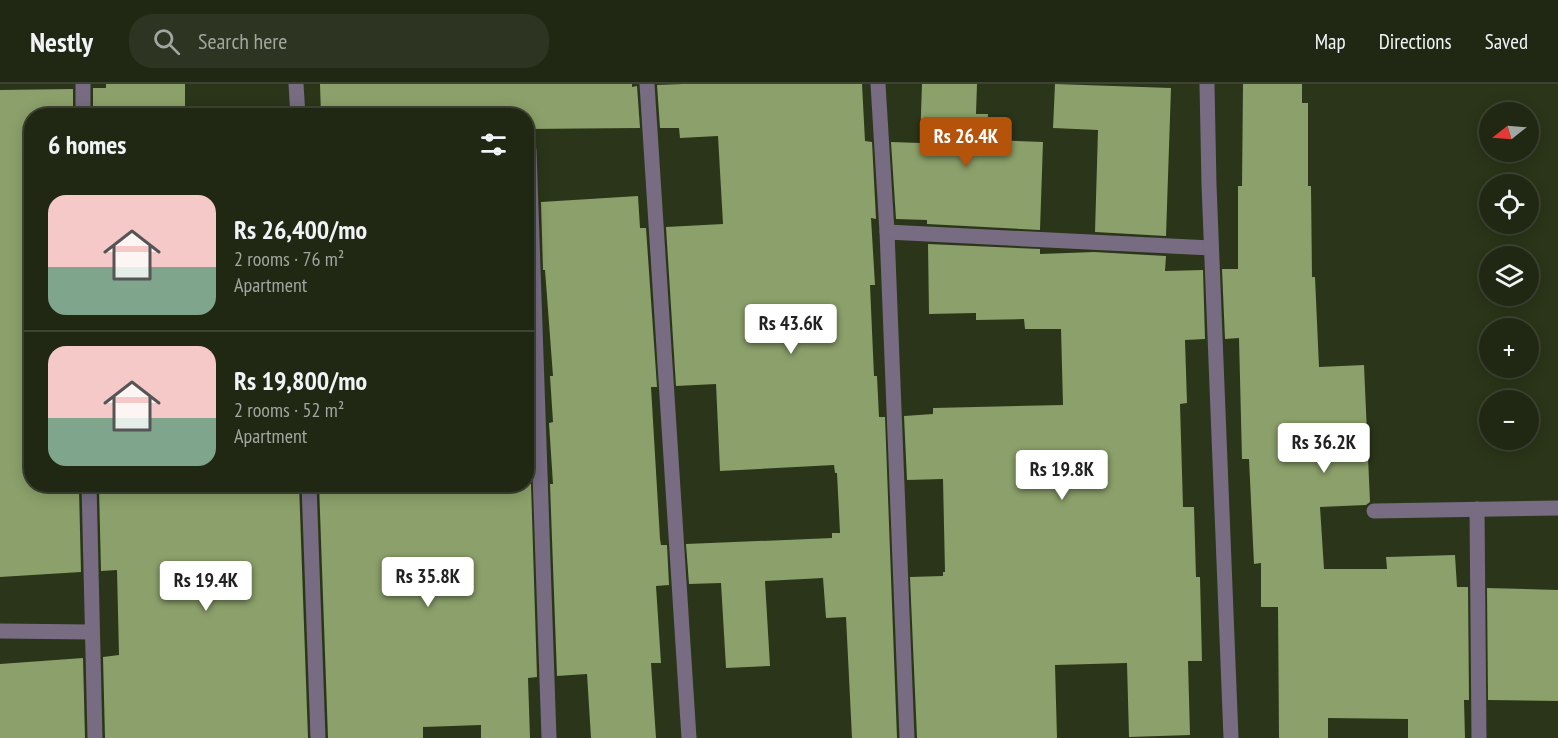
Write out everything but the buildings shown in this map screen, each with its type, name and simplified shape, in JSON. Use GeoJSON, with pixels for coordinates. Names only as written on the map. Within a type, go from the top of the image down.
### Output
{"type":"FeatureCollection","features":[{"type":"Feature","properties":{"kind":"street"},"geometry":{"type":"LineString","coordinates":[[83,84],[84,108]]}},
{"type":"Feature","properties":{"kind":"street"},"geometry":{"type":"LineString","coordinates":[[297,84],[297,108]]}},
{"type":"Feature","properties":{"kind":"street"},"geometry":{"type":"LineString","coordinates":[[647,84],[689,738]]}},
{"type":"Feature","properties":{"kind":"street"},"geometry":{"type":"LineString","coordinates":[[878,84],[887,232],[907,738]]}},
{"type":"Feature","properties":{"kind":"street"},"geometry":{"type":"LineString","coordinates":[[1207,84],[1211,248],[1231,738]]}},
{"type":"Feature","properties":{"kind":"street"},"geometry":{"type":"LineString","coordinates":[[887,232],[1211,248]]}},
{"type":"Feature","properties":{"kind":"street"},"geometry":{"type":"LineString","coordinates":[[534,297],[549,738]]}},
{"type":"Feature","properties":{"kind":"street"},"geometry":{"type":"LineString","coordinates":[[89,492],[95,738]]}},
{"type":"Feature","properties":{"kind":"street"},"geometry":{"type":"LineString","coordinates":[[309,492],[318,738]]}},
{"type":"Feature","properties":{"kind":"street"},"geometry":{"type":"LineString","coordinates":[[1374,511],[1558,508]]}},
{"type":"Feature","properties":{"kind":"street"},"geometry":{"type":"LineString","coordinates":[[1477,509],[1479,738]]}},
{"type":"Feature","properties":{"kind":"street"},"geometry":{"type":"LineString","coordinates":[[0,631],[92,632]]}}]}
